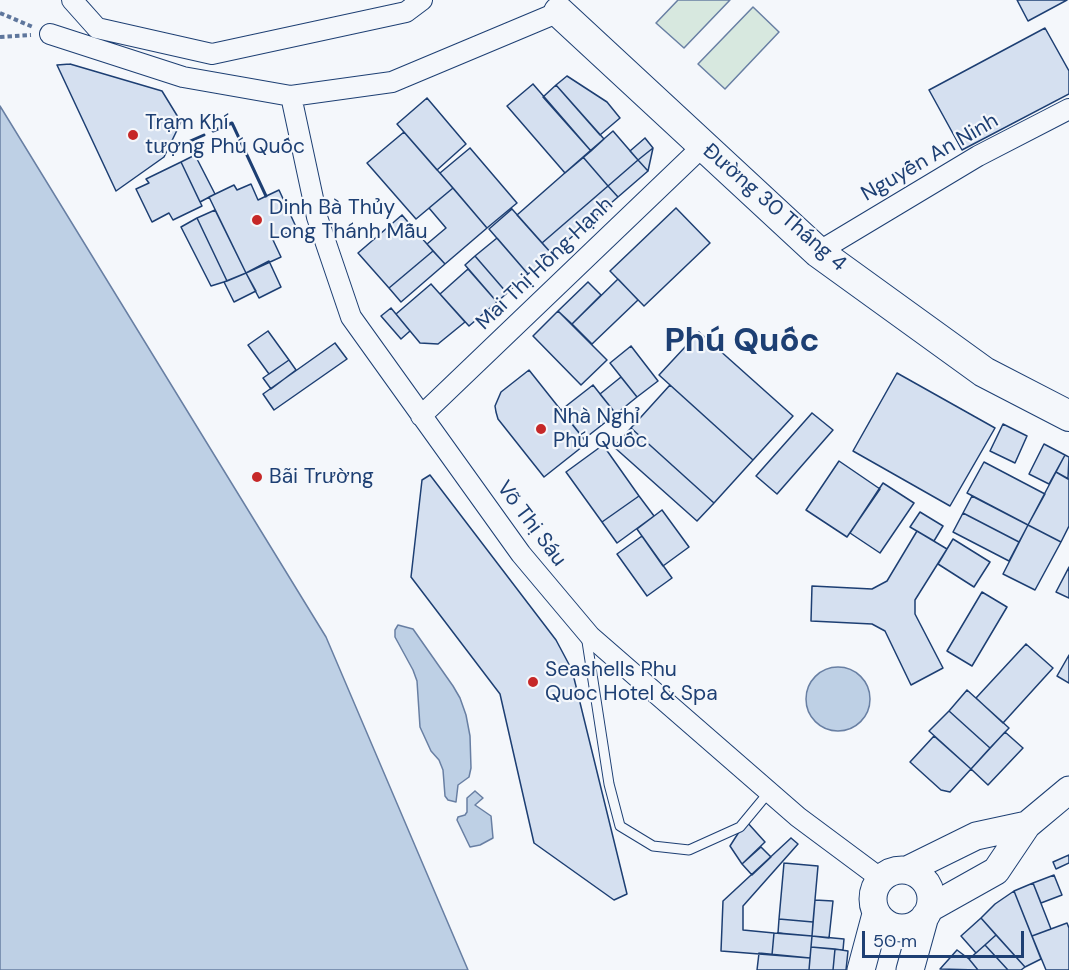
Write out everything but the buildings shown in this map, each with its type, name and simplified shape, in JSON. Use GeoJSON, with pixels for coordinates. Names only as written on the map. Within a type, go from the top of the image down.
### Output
{"type":"FeatureCollection","features":[{"type":"Feature","properties":{"kind":"main road","name":"Đường 30 Tháng 4"},"geometry":{"type":"LineString","coordinates":[[562,6],[703,146],[818,252],[984,372],[1069,416]]}},
{"type":"Feature","properties":{"kind":"main road"},"geometry":{"type":"LineString","coordinates":[[1027,825],[976,836],[907,870],[888,873],[880,878],[875,886],[873,905],[876,914],[882,921],[900,928],[918,923],[928,912],[996,871],[1027,825],[1069,790]]}},
{"type":"Feature","properties":{"kind":"main road"},"geometry":{"type":"LineString","coordinates":[[907,870],[917,873],[924,880],[931,898],[910,970]]}},
{"type":"Feature","properties":{"kind":"main road"},"geometry":{"type":"LineString","coordinates":[[861,970],[876,914]]}},
{"type":"Feature","properties":{"kind":"street"},"geometry":{"type":"LineString","coordinates":[[72,0],[97,28],[212,54],[406,12],[422,0]]}},
{"type":"Feature","properties":{"kind":"street"},"geometry":{"type":"LineString","coordinates":[[50,34],[183,77],[291,96],[392,82],[562,6]]}},
{"type":"Feature","properties":{"kind":"street","name":"Võ Thị Sáu"},"geometry":{"type":"LineString","coordinates":[[291,96],[316,216],[351,317],[521,554],[585,630],[798,817],[880,878]]}},
{"type":"Feature","properties":{"kind":"street","name":"Nguyễn An Ninh"},"geometry":{"type":"LineString","coordinates":[[818,252],[978,156],[1069,109]]}},
{"type":"Feature","properties":{"kind":"street","name":"Mai Thị Hồng Hạnh"},"geometry":{"type":"LineString","coordinates":[[421,416],[703,146]]}},
{"type":"Feature","properties":{"kind":"lane"},"geometry":{"type":"LineString","coordinates":[[585,630],[609,784],[620,826],[653,846],[689,850],[740,827],[769,792]]}},
{"type":"Feature","properties":{"kind":"path"},"geometry":{"type":"LineString","coordinates":[[0,13],[50,34]]}},
{"type":"Feature","properties":{"kind":"path"},"geometry":{"type":"LineString","coordinates":[[0,37],[50,34]]}},
{"type":"Feature","properties":{"kind":"shaded area"},"geometry":{"type":"Polygon","coordinates":[[[678,0],[730,0],[684,48],[656,23],[678,0]]]}},
{"type":"Feature","properties":{"kind":"shaded area"},"geometry":{"type":"Polygon","coordinates":[[[753,7],[779,32],[725,89],[698,64],[753,7]]]}},
{"type":"Feature","properties":{"kind":"water"},"geometry":{"type":"Polygon","coordinates":[[[0,106],[326,637],[468,970],[0,970],[0,106]]]}},
{"type":"Feature","properties":{"kind":"water"},"geometry":{"type":"Polygon","coordinates":[[[398,625],[413,629],[453,686],[466,715],[470,736],[471,768],[469,777],[458,785],[456,802],[448,800],[445,796],[443,770],[420,727],[417,681],[395,637],[398,625]]]}},
{"type":"Feature","properties":{"kind":"water"},"geometry":{"type":"Polygon","coordinates":[[[838,667],[856,672],[861,676],[865,681],[870,699],[865,717],[861,722],[856,726],[838,731],[820,726],[815,722],[811,717],[806,699],[811,681],[815,676],[820,672],[838,667]]]}},
{"type":"Feature","properties":{"kind":"water"},"geometry":{"type":"Polygon","coordinates":[[[475,791],[483,798],[475,805],[491,816],[493,838],[470,847],[457,820],[467,812],[467,798],[475,791]]]}},
{"type":"Feature","properties":{"kind":"wall"},"geometry":{"type":"LineString","coordinates":[[213,131],[232,123],[266,196]]}},
{"type":"Feature","properties":{"kind":"wall"},"geometry":{"type":"LineString","coordinates":[[195,155],[188,142],[204,135]]}},
{"type":"Feature","properties":{"kind":"place","name":"Trạm Khí tượng Phú Quốc"},"geometry":{"type":"Point","coordinates":[133,135]}},
{"type":"Feature","properties":{"kind":"place","name":"Dinh Bà Thủy Long Thánh Mẫu"},"geometry":{"type":"Point","coordinates":[257,220]}},
{"type":"Feature","properties":{"kind":"place","name":"Nhà Nghỉ Phú Quốc"},"geometry":{"type":"Point","coordinates":[541,429]}},
{"type":"Feature","properties":{"kind":"place","name":"Bãi Trường"},"geometry":{"type":"Point","coordinates":[257,477]}},
{"type":"Feature","properties":{"kind":"place","name":"Seashells Phu Quoc Hotel & Spa"},"geometry":{"type":"Point","coordinates":[533,682]}},
{"type":"Feature","properties":{"kind":"district","name":"Phú Quốc"},"geometry":{"type":"Point","coordinates":[742,342]}}]}
